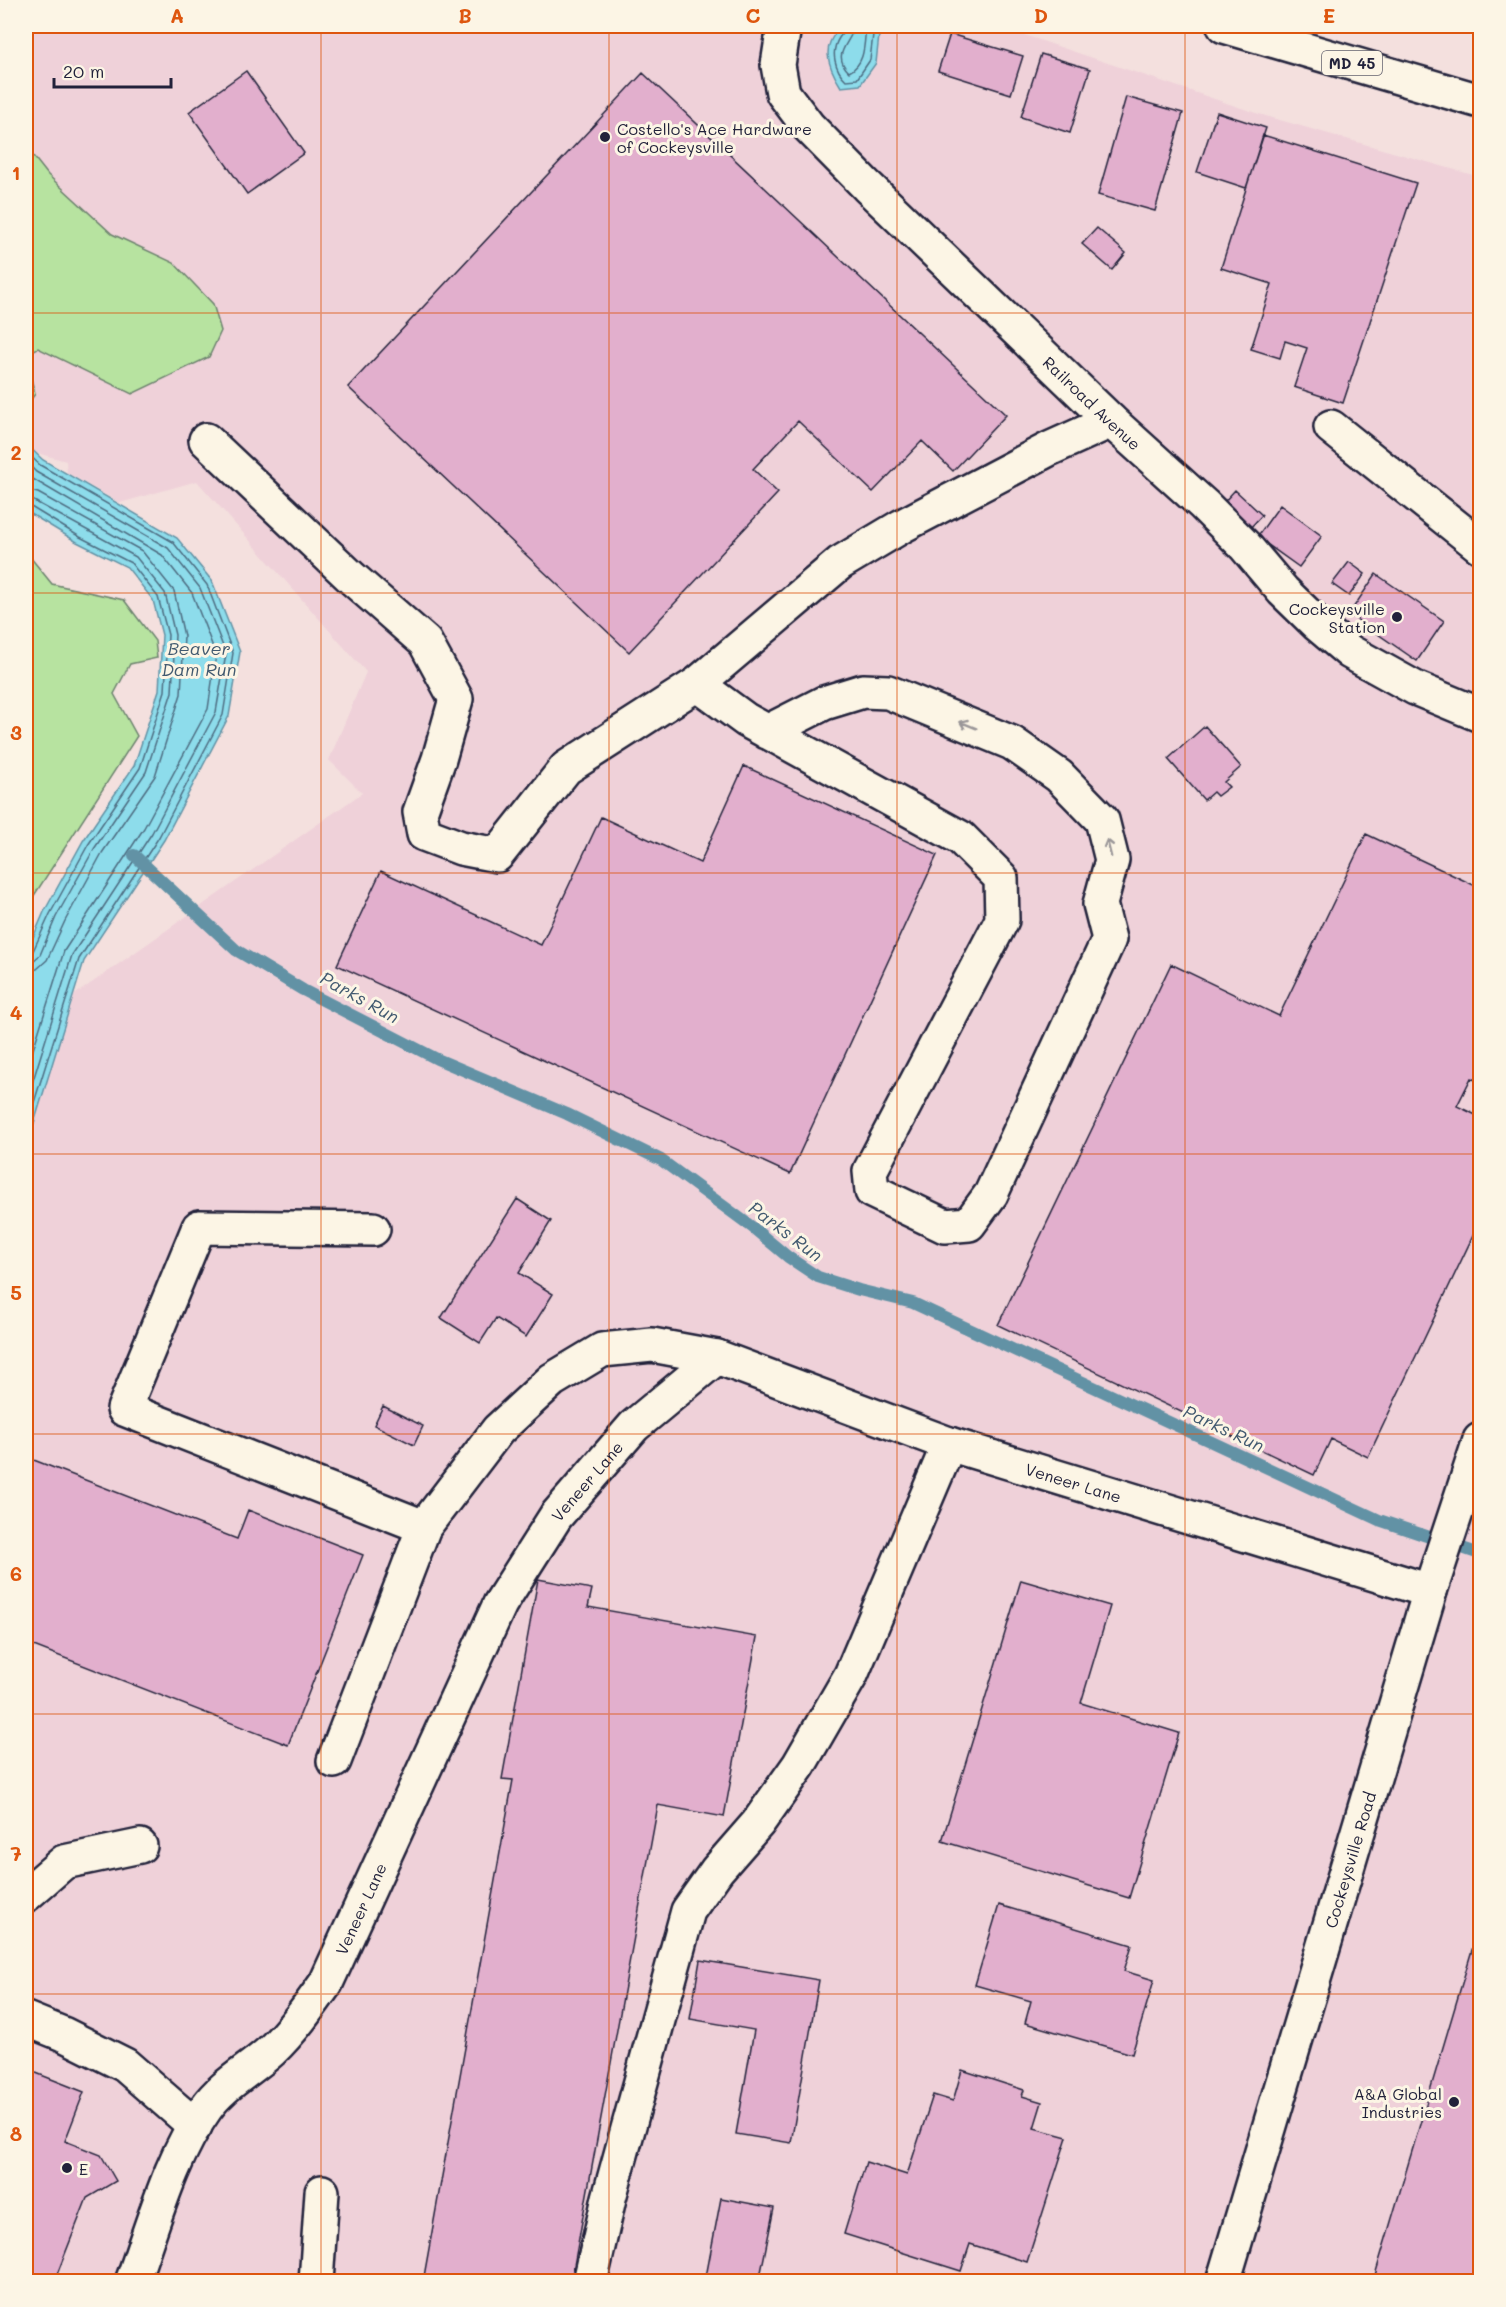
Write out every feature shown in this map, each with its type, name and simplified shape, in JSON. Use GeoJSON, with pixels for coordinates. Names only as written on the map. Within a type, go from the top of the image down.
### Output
{"type":"FeatureCollection","features":[{"type":"Feature","properties":{"kind":"street","name":"Railroad Avenue"},"geometry":{"type":"LineString","coordinates":[[784,26],[778,65],[783,93],[808,126],[867,186],[1111,421],[1204,505],[1245,546],[1283,591],[1318,625],[1350,652],[1415,688],[1480,715]]}},
{"type":"Feature","properties":{"kind":"street","name":"MD 45"},"geometry":{"type":"LineString","coordinates":[[1227,26],[1480,101]]}},
{"type":"Feature","properties":{"kind":"street"},"geometry":{"type":"LineString","coordinates":[[206,440],[352,578],[425,642],[456,699],[439,759],[420,812],[424,834],[461,848],[497,855],[566,768],[697,684],[840,563],[902,526],[1050,449],[1111,421]]}},
{"type":"Feature","properties":{"kind":"street"},"geometry":{"type":"LineString","coordinates":[[1331,428],[1480,546]]}},
{"type":"Feature","properties":{"kind":"street"},"geometry":{"type":"LineString","coordinates":[[697,684],[746,720],[767,732],[962,838],[1001,878],[1002,920],[870,1171],[872,1191],[945,1226],[969,1224],[991,1194],[1109,939],[1100,904],[1112,860],[1102,820],[1059,776],[1012,743],[888,692],[863,691],[824,703],[767,732]]}},
{"type":"Feature","properties":{"kind":"street"},"geometry":{"type":"LineString","coordinates":[[373,1228],[199,1227],[124,1409],[424,1527]]}},
{"type":"Feature","properties":{"kind":"street"},"geometry":{"type":"LineString","coordinates":[[334,1761],[424,1527],[498,1430],[552,1380],[602,1350],[652,1345],[717,1357]]}},
{"type":"Feature","properties":{"kind":"street","name":"Veneer Lane"},"geometry":{"type":"LineString","coordinates":[[132,2282],[181,2148],[206,2107],[234,2079],[270,2051],[300,2019],[326,1983],[500,1604],[556,1516],[634,1426],[717,1357],[949,1444],[1430,1591]]}},
{"type":"Feature","properties":{"kind":"street","name":"Cockeysville Road"},"geometry":{"type":"LineString","coordinates":[[1223,2282],[1430,1591],[1480,1440]]}},
{"type":"Feature","properties":{"kind":"street"},"geometry":{"type":"LineString","coordinates":[[590,2282],[609,2198],[688,1911],[717,1870],[758,1823],[799,1766],[852,1675],[949,1444]]}},
{"type":"Feature","properties":{"kind":"street"},"geometry":{"type":"LineString","coordinates":[[26,1895],[64,1862],[140,1846]]}},
{"type":"Feature","properties":{"kind":"street"},"geometry":{"type":"LineString","coordinates":[[26,2019],[63,2034],[125,2065],[195,2126]]}},
{"type":"Feature","properties":{"kind":"street"},"geometry":{"type":"LineString","coordinates":[[316,2282],[322,2192]]}},
{"type":"Feature","properties":{"kind":"shaded area"},"geometry":{"type":"Polygon","coordinates":[[[26,26],[998,26],[1259,114],[1480,177],[1480,2281],[26,2281],[26,1029],[362,793],[329,760],[366,672],[197,481],[120,503],[67,473],[66,461],[26,450],[26,26]]]}},
{"type":"Feature","properties":{"kind":"green space"},"geometry":{"type":"Polygon","coordinates":[[[26,147],[48,175],[112,234],[174,263],[213,304],[221,331],[209,357],[132,394],[38,348],[26,354],[26,147]]]}},
{"type":"Feature","properties":{"kind":"green space"},"geometry":{"type":"Polygon","coordinates":[[[26,358],[35,394],[26,406],[26,358]]]}},
{"type":"Feature","properties":{"kind":"green space"},"geometry":{"type":"Polygon","coordinates":[[[26,552],[52,584],[124,600],[155,641],[157,658],[130,664],[114,694],[137,736],[26,908],[26,552]]]}},
{"type":"Feature","properties":{"kind":"water"},"geometry":{"type":"Polygon","coordinates":[[[843,26],[880,26],[876,63],[860,85],[841,87],[829,63],[831,40],[843,26]]]}},
{"type":"Feature","properties":{"kind":"water","name":"Beaver Dam Run"},"geometry":{"type":"Polygon","coordinates":[[[26,444],[43,460],[177,538],[212,581],[240,652],[229,716],[164,840],[84,961],[26,1149],[26,954],[44,912],[83,841],[134,766],[159,690],[162,635],[153,600],[127,567],[77,542],[26,511],[26,444]]]}},
{"type":"Feature","properties":{"kind":"building"},"geometry":{"type":"Polygon","coordinates":[[[950,34],[1023,56],[1011,94],[938,71],[950,34]]]}},
{"type":"Feature","properties":{"kind":"building"},"geometry":{"type":"Polygon","coordinates":[[[1041,54],[1090,69],[1070,133],[1021,117],[1041,54]]]}},
{"type":"Feature","properties":{"kind":"building"},"geometry":{"type":"Polygon","coordinates":[[[246,71],[304,153],[247,194],[189,112],[246,71]]]}},
{"type":"Feature","properties":{"kind":"building"},"geometry":{"type":"Polygon","coordinates":[[[643,73],[1006,415],[953,471],[922,441],[873,492],[798,421],[753,469],[778,493],[629,652],[348,387],[643,73]]]}},
{"type":"Feature","properties":{"kind":"building"},"geometry":{"type":"Polygon","coordinates":[[[1126,97],[1183,113],[1155,211],[1098,195],[1126,97]]]}},
{"type":"Feature","properties":{"kind":"building"},"geometry":{"type":"Polygon","coordinates":[[[1217,112],[1266,128],[1246,188],[1197,172],[1217,112]]]}},
{"type":"Feature","properties":{"kind":"building"},"geometry":{"type":"Polygon","coordinates":[[[1263,135],[1416,183],[1343,403],[1294,387],[1307,348],[1285,341],[1280,358],[1251,349],[1272,284],[1221,268],[1263,135]]]}},
{"type":"Feature","properties":{"kind":"building"},"geometry":{"type":"Polygon","coordinates":[[[1097,228],[1126,253],[1112,270],[1082,244],[1097,228]]]}},
{"type":"Feature","properties":{"kind":"building"},"geometry":{"type":"Polygon","coordinates":[[[1235,490],[1262,515],[1251,527],[1224,502],[1235,490]]]}},
{"type":"Feature","properties":{"kind":"building"},"geometry":{"type":"Polygon","coordinates":[[[1280,505],[1322,536],[1299,567],[1257,537],[1280,505]]]}},
{"type":"Feature","properties":{"kind":"building"},"geometry":{"type":"Polygon","coordinates":[[[1349,562],[1365,574],[1349,596],[1332,584],[1349,562]]]}},
{"type":"Feature","properties":{"kind":"building","name":"Cockeysville Station"},"geometry":{"type":"Polygon","coordinates":[[[1376,574],[1444,621],[1417,661],[1349,614],[1376,574]]]}},
{"type":"Feature","properties":{"kind":"building"},"geometry":{"type":"Polygon","coordinates":[[[1205,726],[1241,767],[1224,782],[1229,787],[1217,796],[1213,792],[1204,800],[1168,759],[1205,726]]]}},
{"type":"Feature","properties":{"kind":"building"},"geometry":{"type":"Polygon","coordinates":[[[744,766],[937,855],[790,1174],[337,965],[381,871],[541,945],[601,817],[700,863],[744,766]]]}},
{"type":"Feature","properties":{"kind":"building"},"geometry":{"type":"Polygon","coordinates":[[[1366,834],[1480,888],[1480,1082],[1471,1078],[1457,1106],[1480,1117],[1480,1221],[1368,1457],[1331,1439],[1314,1475],[998,1325],[1171,964],[1279,1016],[1366,834]]]}},
{"type":"Feature","properties":{"kind":"building"},"geometry":{"type":"Polygon","coordinates":[[[517,1199],[551,1221],[519,1273],[553,1294],[526,1337],[496,1318],[480,1343],[441,1318],[517,1199]]]}},
{"type":"Feature","properties":{"kind":"building"},"geometry":{"type":"Polygon","coordinates":[[[383,1406],[423,1426],[414,1445],[374,1425],[383,1406]]]}},
{"type":"Feature","properties":{"kind":"building"},"geometry":{"type":"Polygon","coordinates":[[[26,1457],[237,1539],[248,1510],[363,1555],[288,1745],[26,1643],[26,1457]]]}},
{"type":"Feature","properties":{"kind":"building"},"geometry":{"type":"Polygon","coordinates":[[[538,1579],[592,1589],[588,1607],[757,1637],[724,1817],[658,1805],[571,2282],[423,2282],[513,1780],[502,1779],[538,1579]]]}},
{"type":"Feature","properties":{"kind":"building"},"geometry":{"type":"Polygon","coordinates":[[[1021,1580],[1110,1606],[1081,1703],[1179,1733],[1129,1898],[942,1841],[1021,1580]]]}},
{"type":"Feature","properties":{"kind":"building"},"geometry":{"type":"Polygon","coordinates":[[[999,1905],[1132,1945],[1124,1971],[1154,1980],[1132,2054],[1025,2023],[1031,2001],[975,1985],[999,1905]]]}},
{"type":"Feature","properties":{"kind":"building","name":"A&A Global Industries"},"geometry":{"type":"Polygon","coordinates":[[[1480,1923],[1480,2282],[1373,2282],[1480,1923]]]}},
{"type":"Feature","properties":{"kind":"building"},"geometry":{"type":"Polygon","coordinates":[[[700,1960],[819,1980],[791,2143],[736,2134],[754,2030],[690,2019],[700,1960]]]}},
{"type":"Feature","properties":{"kind":"building","name":"E"},"geometry":{"type":"Polygon","coordinates":[[[26,2069],[84,2092],[65,2141],[101,2155],[116,2181],[87,2198],[54,2282],[26,2282],[26,2069]]]}},
{"type":"Feature","properties":{"kind":"building"},"geometry":{"type":"Polygon","coordinates":[[[962,2070],[1024,2090],[1022,2096],[1042,2102],[1034,2128],[1067,2137],[1027,2262],[970,2244],[961,2271],[844,2234],[866,2162],[907,2175],[933,2095],[953,2101],[962,2070]]]}},
{"type":"Feature","properties":{"kind":"building"},"geometry":{"type":"Polygon","coordinates":[[[721,2198],[774,2208],[759,2282],[705,2282],[721,2198]]]}},
{"type":"Feature","properties":{"kind":"waterway","name":"Parks Run"},"geometry":{"type":"LineString","coordinates":[[134,855],[236,950],[303,990],[437,1059],[567,1114],[661,1160],[752,1227],[788,1257],[818,1277],[913,1303],[1379,1520],[1480,1554]]}},
{"type":"Feature","properties":{"kind":"place","name":"Costello's Ace Hardware of Cockeysville"},"geometry":{"type":"Point","coordinates":[605,137]}},
{"type":"Feature","properties":{"kind":"place","name":"Cockeysville Station"},"geometry":{"type":"Point","coordinates":[1397,617]}},
{"type":"Feature","properties":{"kind":"place","name":"A&A Global Industries"},"geometry":{"type":"Point","coordinates":[1454,2102]}},
{"type":"Feature","properties":{"kind":"place","name":"E"},"geometry":{"type":"Point","coordinates":[67,2168]}}]}
